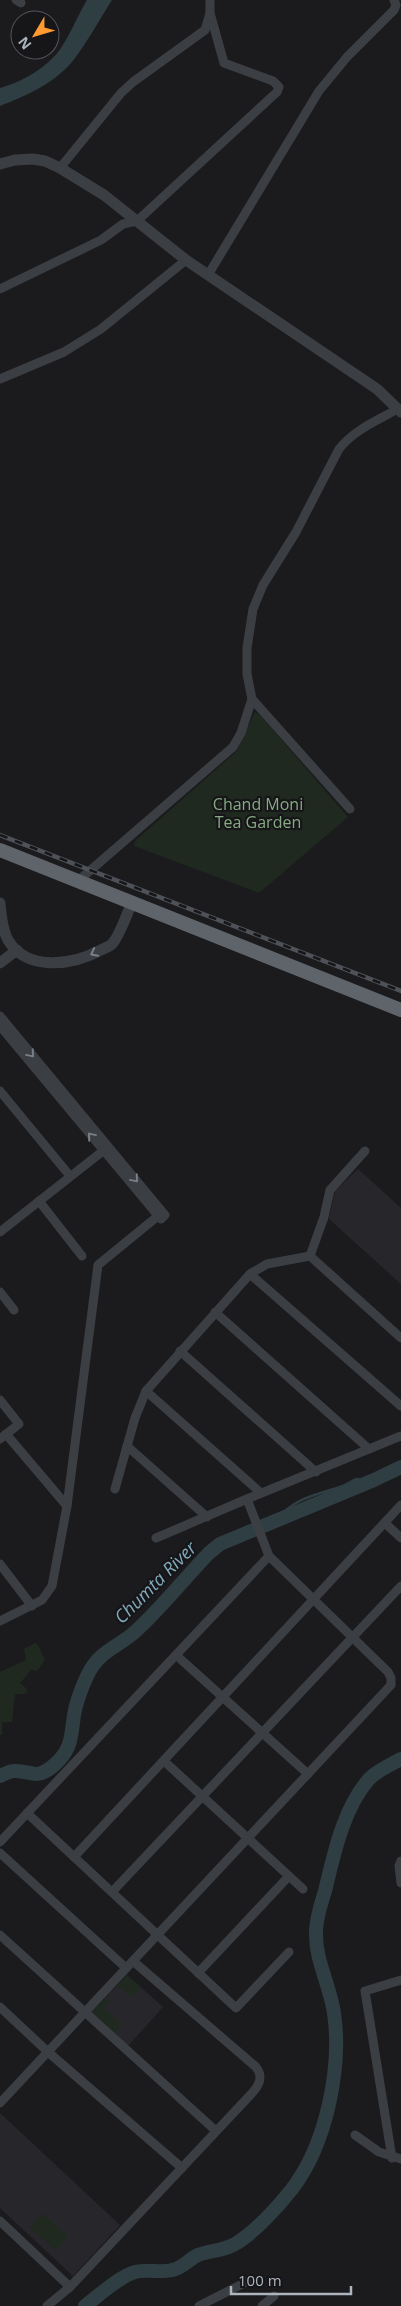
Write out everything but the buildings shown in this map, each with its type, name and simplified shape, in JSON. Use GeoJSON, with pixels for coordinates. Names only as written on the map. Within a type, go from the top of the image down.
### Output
{"type":"FeatureCollection","features":[{"type":"Feature","properties":{"kind":"highway"},"geometry":{"type":"LineString","coordinates":[[0,850],[401,1010]]}},
{"type":"Feature","properties":{"kind":"street"},"geometry":{"type":"LineString","coordinates":[[60,168],[121,93],[133,82],[199,36],[208,24],[210,0]]}},
{"type":"Feature","properties":{"kind":"street"},"geometry":{"type":"LineString","coordinates":[[208,275],[319,91],[347,57],[394,10],[396,5],[394,0]]}},
{"type":"Feature","properties":{"kind":"street"},"geometry":{"type":"LineString","coordinates":[[0,289],[101,240],[123,224],[137,220],[277,92],[279,87],[273,81],[224,63],[210,13]]}},
{"type":"Feature","properties":{"kind":"street"},"geometry":{"type":"LineString","coordinates":[[0,164],[15,160],[33,159],[45,161],[104,195],[186,260],[377,389],[400,410],[362,428],[339,449],[296,532],[263,585],[254,609],[247,641],[247,674],[252,699],[241,734],[228,753],[78,881]]}},
{"type":"Feature","properties":{"kind":"street"},"geometry":{"type":"LineString","coordinates":[[0,379],[64,352],[101,329],[186,260]]}},
{"type":"Feature","properties":{"kind":"street"},"geometry":{"type":"LineString","coordinates":[[252,699],[350,809]]}},
{"type":"Feature","properties":{"kind":"street"},"geometry":{"type":"LineString","coordinates":[[8,946],[42,962],[68,963],[80,960],[113,944],[132,902]]}},
{"type":"Feature","properties":{"kind":"street"},"geometry":{"type":"LineString","coordinates":[[0,903],[8,946],[0,963]]}},
{"type":"Feature","properties":{"kind":"street"},"geometry":{"type":"LineString","coordinates":[[0,1016],[106,1148]]}},
{"type":"Feature","properties":{"kind":"street"},"geometry":{"type":"LineString","coordinates":[[0,1026],[166,1216],[161,1219],[158,1216],[98,1265],[67,1506],[50,1590],[42,1600],[0,1621]]}},
{"type":"Feature","properties":{"kind":"street"},"geometry":{"type":"LineString","coordinates":[[0,1092],[70,1176]]}},
{"type":"Feature","properties":{"kind":"street"},"geometry":{"type":"LineString","coordinates":[[1,1229],[106,1148]]}},
{"type":"Feature","properties":{"kind":"street"},"geometry":{"type":"LineString","coordinates":[[310,1256],[324,1217],[330,1190],[365,1151]]}},
{"type":"Feature","properties":{"kind":"street"},"geometry":{"type":"LineString","coordinates":[[39,1201],[82,1256]]}},
{"type":"Feature","properties":{"kind":"street"},"geometry":{"type":"LineString","coordinates":[[115,1489],[135,1418],[146,1391],[250,1274],[266,1264],[310,1256]]}},
{"type":"Feature","properties":{"kind":"street"},"geometry":{"type":"LineString","coordinates":[[310,1256],[401,1338]]}},
{"type":"Feature","properties":{"kind":"street"},"geometry":{"type":"LineString","coordinates":[[250,1274],[401,1406]]}},
{"type":"Feature","properties":{"kind":"street"},"geometry":{"type":"LineString","coordinates":[[0,1292],[14,1310]]}},
{"type":"Feature","properties":{"kind":"street"},"geometry":{"type":"LineString","coordinates":[[215,1312],[369,1449]]}},
{"type":"Feature","properties":{"kind":"street"},"geometry":{"type":"LineString","coordinates":[[180,1351],[316,1472]]}},
{"type":"Feature","properties":{"kind":"street"},"geometry":{"type":"LineString","coordinates":[[146,1391],[261,1493]]}},
{"type":"Feature","properties":{"kind":"street"},"geometry":{"type":"LineString","coordinates":[[0,1400],[19,1424],[3,1436],[67,1506]]}},
{"type":"Feature","properties":{"kind":"street"},"geometry":{"type":"LineString","coordinates":[[156,1538],[247,1498],[316,1472],[401,1436]]}},
{"type":"Feature","properties":{"kind":"street"},"geometry":{"type":"LineString","coordinates":[[127,1446],[207,1516]]}},
{"type":"Feature","properties":{"kind":"street"},"geometry":{"type":"LineString","coordinates":[[0,2103],[391,1684],[388,1672],[269,1556],[247,1498]]}},
{"type":"Feature","properties":{"kind":"street"},"geometry":{"type":"LineString","coordinates":[[74,1857],[401,1506]]}},
{"type":"Feature","properties":{"kind":"street"},"geometry":{"type":"LineString","coordinates":[[386,1524],[401,1538]]}},
{"type":"Feature","properties":{"kind":"street"},"geometry":{"type":"LineString","coordinates":[[0,1842],[269,1556]]}},
{"type":"Feature","properties":{"kind":"street"},"geometry":{"type":"LineString","coordinates":[[0,1564],[32,1606]]}},
{"type":"Feature","properties":{"kind":"street"},"geometry":{"type":"LineString","coordinates":[[112,1892],[401,1586]]}},
{"type":"Feature","properties":{"kind":"street"},"geometry":{"type":"LineString","coordinates":[[176,1655],[308,1774]]}},
{"type":"Feature","properties":{"kind":"street"},"geometry":{"type":"LineString","coordinates":[[164,1761],[303,1889]]}},
{"type":"Feature","properties":{"kind":"street"},"geometry":{"type":"LineString","coordinates":[[27,1813],[236,2008],[289,1952]]}},
{"type":"Feature","properties":{"kind":"street"},"geometry":{"type":"LineString","coordinates":[[0,1853],[126,1968]]}},
{"type":"Feature","properties":{"kind":"street"},"geometry":{"type":"LineString","coordinates":[[401,1861],[399,1866],[401,1883]]}},
{"type":"Feature","properties":{"kind":"street"},"geometry":{"type":"LineString","coordinates":[[198,1973],[289,1876]]}},
{"type":"Feature","properties":{"kind":"street"},"geometry":{"type":"LineString","coordinates":[[0,1936],[216,2131]]}},
{"type":"Feature","properties":{"kind":"street"},"geometry":{"type":"LineString","coordinates":[[47,2306],[70,2287],[256,2088],[260,2080],[259,2071],[133,1961]]}},
{"type":"Feature","properties":{"kind":"street"},"geometry":{"type":"LineString","coordinates":[[355,2135],[379,2152],[397,2158],[365,1991],[401,1980]]}},
{"type":"Feature","properties":{"kind":"street"},"geometry":{"type":"LineString","coordinates":[[0,2007],[48,2052],[182,2168]]}},
{"type":"Feature","properties":{"kind":"street"},"geometry":{"type":"LineString","coordinates":[[0,2221],[70,2287]]}},
{"type":"Feature","properties":{"kind":"street"},"geometry":{"type":"LineString","coordinates":[[199,2306],[250,2280]]}},
{"type":"Feature","properties":{"kind":"street"},"geometry":{"type":"LineString","coordinates":[[262,2306],[274,2296]]}},
{"type":"Feature","properties":{"kind":"shaded area"},"geometry":{"type":"Polygon","coordinates":[[[87,0],[112,0],[88,39],[65,70],[48,83],[0,106],[0,88],[34,73],[50,60],[60,60],[60,49],[87,0]]]}},
{"type":"Feature","properties":{"kind":"shaded area"},"geometry":{"type":"Polygon","coordinates":[[[358,1169],[401,1208],[401,1284],[329,1219],[335,1191],[358,1169]]]}},
{"type":"Feature","properties":{"kind":"shaded area"},"geometry":{"type":"Polygon","coordinates":[[[127,1975],[163,2007],[128,2046],[91,2013],[127,1975]]]}},
{"type":"Feature","properties":{"kind":"shaded area"},"geometry":{"type":"Polygon","coordinates":[[[0,2113],[120,2225],[73,2276],[0,2208],[0,2113]]]}},
{"type":"Feature","properties":{"kind":"green space","name":"Chand Moni Tea Garden"},"geometry":{"type":"Polygon","coordinates":[[[255,712],[261,716],[348,817],[259,893],[134,846],[135,841],[237,751],[255,712]]]}},
{"type":"Feature","properties":{"kind":"green space"},"geometry":{"type":"Polygon","coordinates":[[[35,1643],[38,1645],[45,1660],[37,1671],[31,1670],[20,1683],[28,1690],[25,1694],[15,1694],[12,1722],[2,1722],[2,1735],[0,1735],[0,1672],[26,1660],[24,1649],[35,1643]]]}},
{"type":"Feature","properties":{"kind":"green space"},"geometry":{"type":"Polygon","coordinates":[[[127,1975],[141,1987],[131,1996],[117,1986],[127,1975]]]}},
{"type":"Feature","properties":{"kind":"green space"},"geometry":{"type":"Polygon","coordinates":[[[106,1998],[110,2001],[104,2008],[121,2024],[115,2035],[91,2013],[106,1998]]]}},
{"type":"Feature","properties":{"kind":"green space"},"geometry":{"type":"Polygon","coordinates":[[[43,2213],[68,2237],[55,2251],[30,2227],[43,2213]]]}},
{"type":"Feature","properties":{"kind":"waterway","name":"Chumta River"},"geometry":{"type":"LineString","coordinates":[[0,1776],[14,1771],[33,1774],[42,1773],[59,1760],[70,1743],[78,1700],[92,1667],[104,1654],[130,1636],[146,1621],[209,1553],[220,1544],[401,1467]]}},
{"type":"Feature","properties":{"kind":"waterway"},"geometry":{"type":"LineString","coordinates":[[278,1519],[291,1506],[306,1498],[340,1487],[357,1479],[370,1482]]}},
{"type":"Feature","properties":{"kind":"waterway"},"geometry":{"type":"LineString","coordinates":[[85,2306],[129,2274],[140,2271],[176,2269],[198,2255],[235,2244],[258,2227],[292,2189],[304,2171],[314,2151],[329,2105],[336,2058],[334,2013],[316,1942],[319,1911],[336,1847],[352,1804],[369,1779],[380,1770],[401,1759]]}},
{"type":"Feature","properties":{"kind":"railway"},"geometry":{"type":"LineString","coordinates":[[0,835],[401,991]]}}]}
